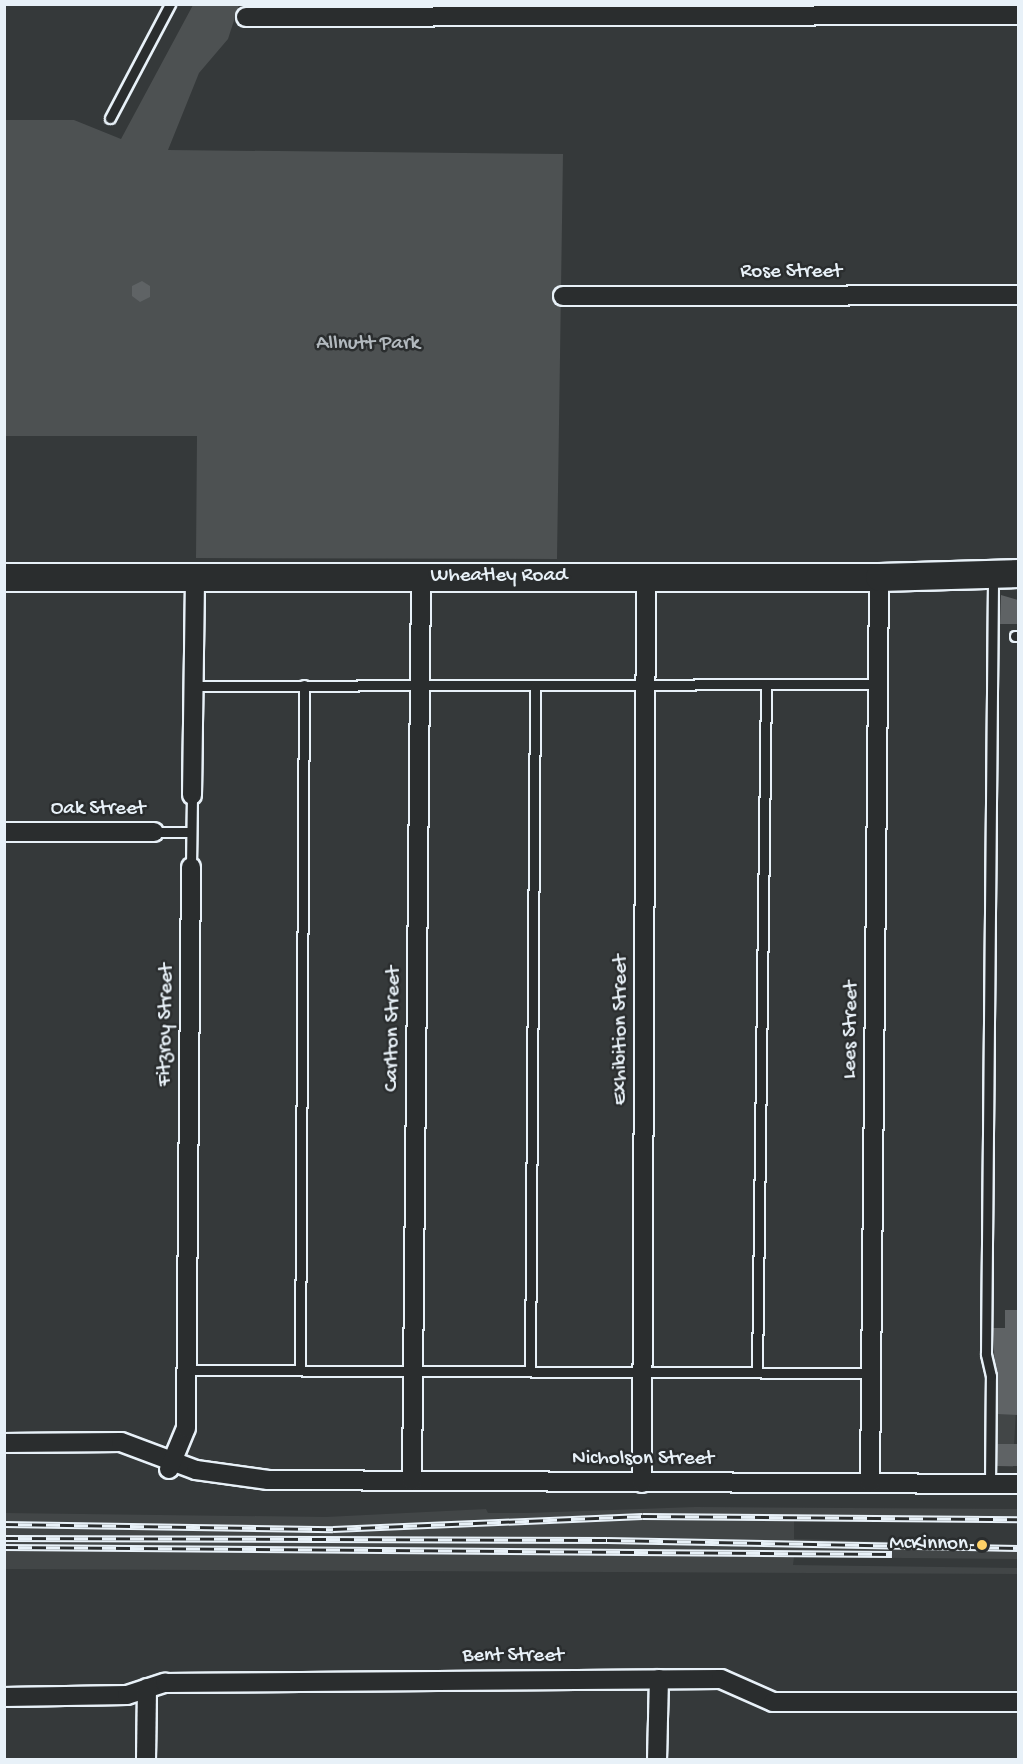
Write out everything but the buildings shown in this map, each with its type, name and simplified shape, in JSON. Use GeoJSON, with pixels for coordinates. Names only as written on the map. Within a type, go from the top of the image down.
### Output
{"type":"FeatureCollection","features":[{"type":"Feature","properties":{"kind":"street"},"geometry":{"type":"LineString","coordinates":[[246,17],[1018,15]]}},
{"type":"Feature","properties":{"kind":"street","name":"Rose Street"},"geometry":{"type":"LineString","coordinates":[[563,296],[1018,295]]}},
{"type":"Feature","properties":{"kind":"street","name":"Wheatley Road"},"geometry":{"type":"LineString","coordinates":[[4,577],[1010,576]]}},
{"type":"Feature","properties":{"kind":"street","name":"Fitzroy Street"},"geometry":{"type":"LineString","coordinates":[[192,795],[195,577]]}},
{"type":"Feature","properties":{"kind":"street","name":"Lees Street"},"geometry":{"type":"LineString","coordinates":[[870,1483],[879,577]]}},
{"type":"Feature","properties":{"kind":"street","name":"Carlton Street"},"geometry":{"type":"LineString","coordinates":[[412,1481],[421,578]]}},
{"type":"Feature","properties":{"kind":"street","name":"Exhibition Street"},"geometry":{"type":"LineString","coordinates":[[642,1483],[646,578]]}},
{"type":"Feature","properties":{"kind":"street","name":"Oak Street"},"geometry":{"type":"LineString","coordinates":[[4,832],[154,832]]}},
{"type":"Feature","properties":{"kind":"street","name":"Fitzroy Street"},"geometry":{"type":"LineString","coordinates":[[171,1465],[186,1428],[191,867]]}},
{"type":"Feature","properties":{"kind":"street","name":"Nicholson Street"},"geometry":{"type":"LineString","coordinates":[[4,1443],[85,1443],[171,1465],[202,1482],[268,1480],[1018,1484]]}},
{"type":"Feature","properties":{"kind":"street"},"geometry":{"type":"LineString","coordinates":[[657,1760],[659,1679]]}},
{"type":"Feature","properties":{"kind":"street","name":"Bent Street"},"geometry":{"type":"LineString","coordinates":[[4,1697],[127,1695],[165,1683],[659,1679],[727,1680],[758,1698],[773,1702],[1018,1702]]}},
{"type":"Feature","properties":{"kind":"street"},"geometry":{"type":"LineString","coordinates":[[146,1760],[147,1688]]}},
{"type":"Feature","properties":{"kind":"lane"},"geometry":{"type":"LineString","coordinates":[[110,118],[170,4]]}},
{"type":"Feature","properties":{"kind":"lane"},"geometry":{"type":"LineString","coordinates":[[990,1484],[991,1376],[986,1354],[1010,576]]}},
{"type":"Feature","properties":{"kind":"lane"},"geometry":{"type":"LineString","coordinates":[[193,686],[878,684]]}},
{"type":"Feature","properties":{"kind":"lane"},"geometry":{"type":"LineString","coordinates":[[300,1370],[304,685]]}},
{"type":"Feature","properties":{"kind":"lane"},"geometry":{"type":"LineString","coordinates":[[757,1372],[766,685]]}},
{"type":"Feature","properties":{"kind":"lane"},"geometry":{"type":"LineString","coordinates":[[530,1371],[536,686]]}},
{"type":"Feature","properties":{"kind":"lane","name":"Fitzroy Street"},"geometry":{"type":"LineString","coordinates":[[191,867],[192,795]]}},
{"type":"Feature","properties":{"kind":"lane","name":"Oak Street"},"geometry":{"type":"LineString","coordinates":[[154,832],[192,832]]}},
{"type":"Feature","properties":{"kind":"lane"},"geometry":{"type":"LineString","coordinates":[[186,1370],[872,1373]]}},
{"type":"Feature","properties":{"kind":"shaded area"},"geometry":{"type":"Polygon","coordinates":[[[996,1370],[1018,1371],[1013,1467],[991,1466],[996,1370]]]}},
{"type":"Feature","properties":{"kind":"shaded area"},"geometry":{"type":"Polygon","coordinates":[[[695,1507],[1018,1509],[1018,1523],[794,1520],[794,1539],[1018,1545],[1018,1559],[794,1557],[793,1565],[1018,1568],[1018,1574],[5,1569],[5,1513],[326,1517],[486,1509],[488,1513],[527,1513],[695,1507]]]}},
{"type":"Feature","properties":{"kind":"green space","name":"Allnutt Park"},"geometry":{"type":"Polygon","coordinates":[[[193,5],[239,5],[228,39],[199,73],[168,150],[563,154],[557,559],[196,558],[197,436],[5,436],[5,120],[74,120],[121,139],[193,5]]]}},
{"type":"Feature","properties":{"kind":"railway"},"geometry":{"type":"LineString","coordinates":[[4,1524],[333,1529],[643,1516],[1018,1519]]}},
{"type":"Feature","properties":{"kind":"railway"},"geometry":{"type":"LineString","coordinates":[[4,1538],[607,1540],[1018,1548]]}},
{"type":"Feature","properties":{"kind":"railway"},"geometry":{"type":"LineString","coordinates":[[4,1547],[892,1554]]}},
{"type":"Feature","properties":{"kind":"place","name":"McKinnon"},"geometry":{"type":"Point","coordinates":[982,1545]}}]}
